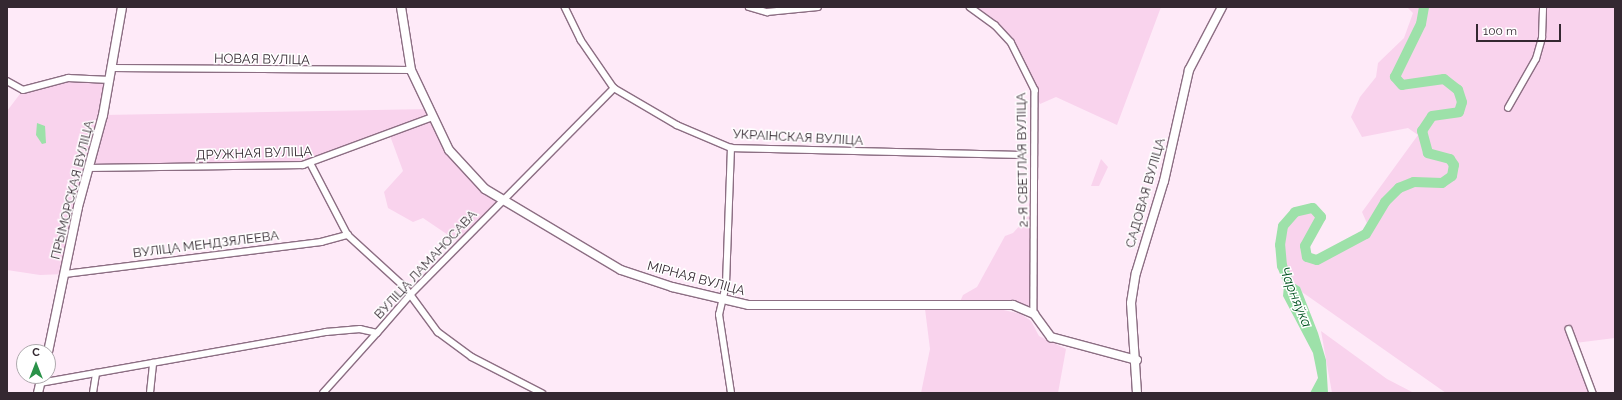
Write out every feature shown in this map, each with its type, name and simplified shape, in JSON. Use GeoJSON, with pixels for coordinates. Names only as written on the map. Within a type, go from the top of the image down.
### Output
{"type":"FeatureCollection","features":[{"type":"Feature","properties":{"kind":"street","name":"ПРЫМОРСКАЯ ВУЛІЦА"},"geometry":{"type":"LineString","coordinates":[[50,344],[110,80],[122,7]]}},
{"type":"Feature","properties":{"kind":"street","name":"МІРНАЯ ВУЛІЦА"},"geometry":{"type":"LineString","coordinates":[[401,7],[412,70],[449,150],[485,188],[621,270],[722,300],[776,307],[998,304],[1022,307],[1034,314],[1051,336],[1137,360]]}},
{"type":"Feature","properties":{"kind":"street","name":"УКРАІНСКАЯ ВУЛІЦА"},"geometry":{"type":"LineString","coordinates":[[565,7],[581,40],[614,88],[677,125],[731,148],[1018,155]]}},
{"type":"Feature","properties":{"kind":"street"},"geometry":{"type":"LineString","coordinates":[[749,7],[767,12],[818,7]]}},
{"type":"Feature","properties":{"kind":"street","name":"2-Я СВЕТЛАЯ ВУЛІЦА"},"geometry":{"type":"LineString","coordinates":[[970,7],[995,25],[1011,42],[1035,90],[1034,314]]}},
{"type":"Feature","properties":{"kind":"street","name":"САДОВАЯ ВУЛІЦА"},"geometry":{"type":"LineString","coordinates":[[1137,393],[1137,360],[1131,303],[1136,273],[1164,181],[1189,70],[1222,7]]}},
{"type":"Feature","properties":{"kind":"street"},"geometry":{"type":"LineString","coordinates":[[1508,108],[1536,59],[1542,38],[1543,7]]}},
{"type":"Feature","properties":{"kind":"street","name":"НОВАЯ ВУЛІЦА"},"geometry":{"type":"LineString","coordinates":[[112,68],[412,70]]}},
{"type":"Feature","properties":{"kind":"street"},"geometry":{"type":"LineString","coordinates":[[7,81],[15,88],[29,90],[68,78],[110,80]]}},
{"type":"Feature","properties":{"kind":"street","name":"ВУЛІЦА ЛАМАНОСАВА"},"geometry":{"type":"LineString","coordinates":[[56,377],[96,373],[339,330],[360,329],[377,333],[411,294],[614,88]]}},
{"type":"Feature","properties":{"kind":"street","name":"ДРУЖНАЯ ВУЛІЦА"},"geometry":{"type":"LineString","coordinates":[[90,168],[312,164],[433,117]]}},
{"type":"Feature","properties":{"kind":"street"},"geometry":{"type":"LineString","coordinates":[[731,148],[726,273],[720,330],[731,393]]}},
{"type":"Feature","properties":{"kind":"street"},"geometry":{"type":"LineString","coordinates":[[312,164],[348,235],[411,294],[430,323],[459,349],[542,393]]}},
{"type":"Feature","properties":{"kind":"street","name":"ВУЛІЦА МЕНДЗЯЛЕЕВА"},"geometry":{"type":"LineString","coordinates":[[65,274],[321,242],[348,235]]}},
{"type":"Feature","properties":{"kind":"street"},"geometry":{"type":"LineString","coordinates":[[1569,329],[1593,393]]}},
{"type":"Feature","properties":{"kind":"street"},"geometry":{"type":"LineString","coordinates":[[323,393],[377,333]]}},
{"type":"Feature","properties":{"kind":"street"},"geometry":{"type":"LineString","coordinates":[[150,393],[153,363]]}},
{"type":"Feature","properties":{"kind":"street"},"geometry":{"type":"LineString","coordinates":[[93,393],[96,373]]}},
{"type":"Feature","properties":{"kind":"shaded area"},"geometry":{"type":"Polygon","coordinates":[[[970,7],[1161,7],[1117,125],[1056,97],[1040,104],[1011,42],[970,7]]]}},
{"type":"Feature","properties":{"kind":"shaded area"},"geometry":{"type":"Polygon","coordinates":[[[1407,7],[1615,7],[1615,338],[1575,343],[1583,375],[1593,393],[1446,393],[1302,292],[1300,287],[1287,283],[1280,245],[1287,219],[1301,209],[1318,212],[1320,223],[1305,246],[1307,257],[1311,259],[1322,258],[1360,239],[1370,230],[1362,212],[1418,135],[1408,128],[1362,137],[1351,117],[1360,97],[1376,77],[1378,63],[1404,38],[1413,13],[1407,7]]]}},
{"type":"Feature","properties":{"kind":"shaded area"},"geometry":{"type":"Polygon","coordinates":[[[110,80],[104,115],[430,109],[449,150],[485,189],[503,200],[457,241],[423,218],[413,222],[388,208],[384,192],[403,171],[389,133],[311,164],[91,168],[65,274],[40,275],[7,270],[7,111],[23,90],[57,81],[110,80]]]}},
{"type":"Feature","properties":{"kind":"shaded area"},"geometry":{"type":"Polygon","coordinates":[[[1031,156],[1037,156],[1034,314],[1027,310],[959,304],[963,295],[977,287],[1005,236],[1013,233],[1029,215],[1031,156]]]}},
{"type":"Feature","properties":{"kind":"shaded area"},"geometry":{"type":"Polygon","coordinates":[[[1101,159],[1108,167],[1099,186],[1091,186],[1101,159]]]}},
{"type":"Feature","properties":{"kind":"shaded area"},"geometry":{"type":"Polygon","coordinates":[[[925,309],[999,309],[1021,314],[1031,321],[1039,336],[1066,349],[1058,393],[921,393],[930,349],[925,309]]]}},
{"type":"Feature","properties":{"kind":"shaded area"},"geometry":{"type":"Polygon","coordinates":[[[1321,331],[1387,379],[1414,393],[1332,393],[1321,331]]]}},
{"type":"Feature","properties":{"kind":"water"},"geometry":{"type":"Polygon","coordinates":[[[37,123],[45,126],[46,143],[42,144],[36,135],[37,123]]]}},
{"type":"Feature","properties":{"kind":"water"},"geometry":{"type":"Polygon","coordinates":[[[1292,282],[1300,287],[1318,333],[1326,360],[1328,393],[1310,393],[1318,378],[1313,353],[1283,296],[1284,286],[1292,282]]]}},
{"type":"Feature","properties":{"kind":"waterway","name":"Чарняўка"},"geometry":{"type":"LineString","coordinates":[[1293,294],[1282,266],[1280,245],[1283,226],[1295,212],[1313,208],[1321,217],[1305,246],[1307,257],[1317,260],[1366,234],[1385,202],[1399,188],[1414,182],[1442,183],[1452,176],[1454,165],[1450,159],[1428,153],[1422,131],[1432,116],[1459,112],[1462,102],[1458,90],[1444,79],[1402,85],[1395,77],[1421,24],[1424,7]]}}]}
